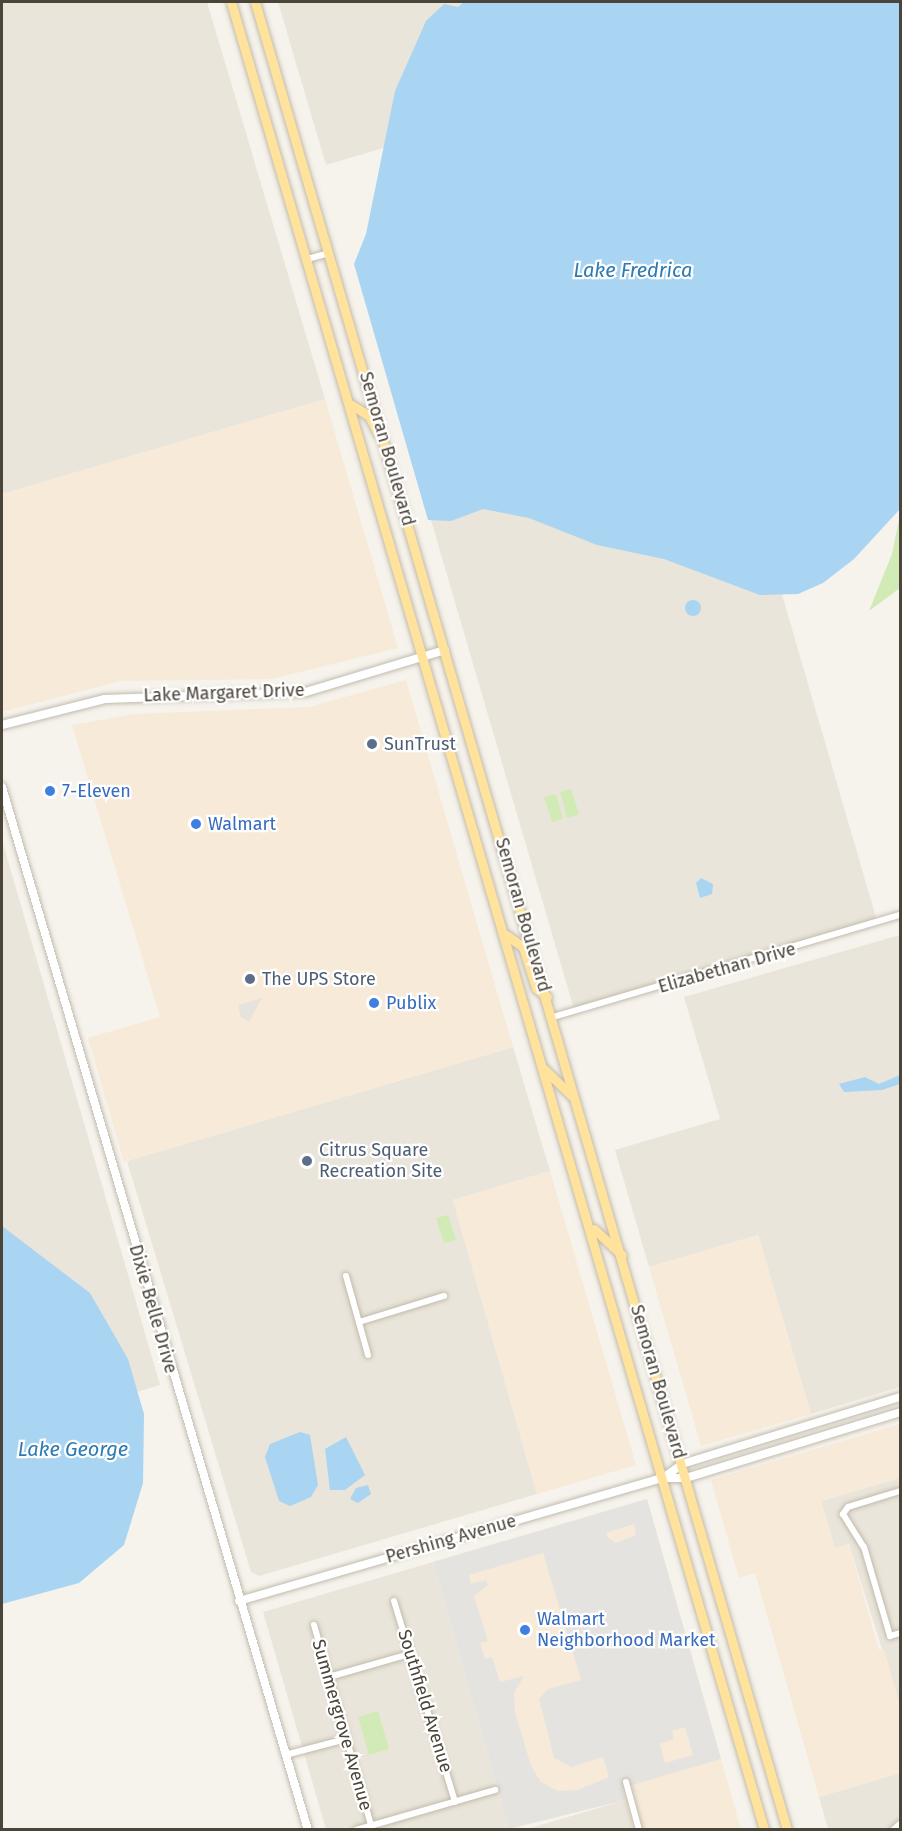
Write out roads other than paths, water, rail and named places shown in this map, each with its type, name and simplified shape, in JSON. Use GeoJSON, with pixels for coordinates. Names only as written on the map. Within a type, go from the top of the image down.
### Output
{"type":"FeatureCollection","features":[{"type":"Feature","properties":{"kind":"main road","name":"Semoran Boulevard"},"geometry":{"type":"LineString","coordinates":[[231,2],[506,934],[764,1830]]}},
{"type":"Feature","properties":{"kind":"main road","name":"Semoran Boulevard"},"geometry":{"type":"LineString","coordinates":[[255,2],[553,1017],[787,1830]]}},
{"type":"Feature","properties":{"kind":"main road"},"geometry":{"type":"LineString","coordinates":[[350,404],[369,416],[389,455]]}},
{"type":"Feature","properties":{"kind":"main road"},"geometry":{"type":"LineString","coordinates":[[506,934],[523,947],[536,988],[547,997]]}},
{"type":"Feature","properties":{"kind":"main road"},"geometry":{"type":"LineString","coordinates":[[544,1069],[562,1080],[578,1104]]}},
{"type":"Feature","properties":{"kind":"main road"},"geometry":{"type":"LineString","coordinates":[[588,1220],[603,1243],[622,1255]]}},
{"type":"Feature","properties":{"kind":"street"},"geometry":{"type":"LineString","coordinates":[[307,259],[329,253]]}},
{"type":"Feature","properties":{"kind":"street","name":"Lake Margaret Drive"},"geometry":{"type":"LineString","coordinates":[[2,725],[105,699],[306,692],[445,650]]}},
{"type":"Feature","properties":{"kind":"street","name":"Dixie Belle Drive"},"geometry":{"type":"LineString","coordinates":[[2,787],[308,1830]]}},
{"type":"Feature","properties":{"kind":"street","name":"Elizabethan Drive"},"geometry":{"type":"LineString","coordinates":[[553,1017],[900,915]]}},
{"type":"Feature","properties":{"kind":"street"},"geometry":{"type":"LineString","coordinates":[[346,1276],[368,1355]]}},
{"type":"Feature","properties":{"kind":"street"},"geometry":{"type":"LineString","coordinates":[[359,1322],[444,1296]]}},
{"type":"Feature","properties":{"kind":"street","name":"Pershing Avenue"},"geometry":{"type":"LineString","coordinates":[[663,1478],[682,1464],[900,1397]]}},
{"type":"Feature","properties":{"kind":"street","name":"Pershing Avenue"},"geometry":{"type":"LineString","coordinates":[[239,1600],[663,1478],[686,1478],[900,1412]]}},
{"type":"Feature","properties":{"kind":"street"},"geometry":{"type":"LineString","coordinates":[[900,1491],[848,1507],[843,1514],[864,1547],[890,1636],[900,1633]]}},
{"type":"Feature","properties":{"kind":"street","name":"Southfield Avenue"},"geometry":{"type":"LineString","coordinates":[[394,1601],[455,1802]]}},
{"type":"Feature","properties":{"kind":"street","name":"Summergrove Avenue"},"geometry":{"type":"LineString","coordinates":[[314,1625],[370,1826]]}},
{"type":"Feature","properties":{"kind":"street"},"geometry":{"type":"LineString","coordinates":[[329,1677],[411,1654]]}},
{"type":"Feature","properties":{"kind":"street"},"geometry":{"type":"LineString","coordinates":[[285,1755],[346,1738]]}},
{"type":"Feature","properties":{"kind":"street"},"geometry":{"type":"LineString","coordinates":[[626,1782],[639,1830]]}},
{"type":"Feature","properties":{"kind":"street"},"geometry":{"type":"LineString","coordinates":[[356,1830],[495,1790]]}},
{"type":"Feature","properties":{"kind":"street"},"geometry":{"type":"LineString","coordinates":[[893,1830],[900,1824]]}},
{"type":"Feature","properties":{"kind":"water","name":"Lake Fredrica"},"geometry":{"type":"Polygon","coordinates":[[[464,2],[900,2],[900,509],[854,559],[823,583],[798,594],[760,595],[664,559],[597,545],[529,518],[483,509],[451,521],[428,520],[354,264],[366,234],[395,91],[426,21],[444,4],[458,7],[464,2]]]}},
{"type":"Feature","properties":{"kind":"water"},"geometry":{"type":"Polygon","coordinates":[[[693,600],[701,608],[693,616],[685,608],[693,600]]]}},
{"type":"Feature","properties":{"kind":"water"},"geometry":{"type":"Polygon","coordinates":[[[701,878],[713,884],[712,894],[700,898],[696,883],[701,878]]]}},
{"type":"Feature","properties":{"kind":"water"},"geometry":{"type":"Polygon","coordinates":[[[900,1075],[900,1084],[882,1090],[844,1092],[839,1084],[865,1077],[879,1084],[900,1075]]]}},
{"type":"Feature","properties":{"kind":"water","name":"Lake George"},"geometry":{"type":"Polygon","coordinates":[[[2,1226],[90,1293],[128,1359],[144,1414],[143,1483],[124,1545],[79,1583],[2,1604],[2,1226]]]}},
{"type":"Feature","properties":{"kind":"water"},"geometry":{"type":"Polygon","coordinates":[[[300,1432],[310,1435],[318,1485],[311,1497],[290,1506],[279,1501],[265,1457],[270,1444],[300,1432]]]}},
{"type":"Feature","properties":{"kind":"water"},"geometry":{"type":"Polygon","coordinates":[[[346,1437],[365,1475],[345,1490],[330,1490],[325,1449],[346,1437]]]}},
{"type":"Feature","properties":{"kind":"water"},"geometry":{"type":"Polygon","coordinates":[[[368,1485],[371,1494],[358,1503],[350,1499],[356,1488],[368,1485]]]}},
{"type":"Feature","properties":{"kind":"place","name":"SunTrust"},"geometry":{"type":"Point","coordinates":[372,744]}},
{"type":"Feature","properties":{"kind":"place","name":"7-Eleven"},"geometry":{"type":"Point","coordinates":[50,791]}},
{"type":"Feature","properties":{"kind":"place","name":"Walmart"},"geometry":{"type":"Point","coordinates":[196,824]}},
{"type":"Feature","properties":{"kind":"place","name":"The UPS Store"},"geometry":{"type":"Point","coordinates":[250,979]}},
{"type":"Feature","properties":{"kind":"place","name":"Publix"},"geometry":{"type":"Point","coordinates":[374,1003]}},
{"type":"Feature","properties":{"kind":"place","name":"Citrus Square Recreation Site"},"geometry":{"type":"Point","coordinates":[307,1161]}},
{"type":"Feature","properties":{"kind":"place","name":"Walmart Neighborhood Market"},"geometry":{"type":"Point","coordinates":[525,1630]}}]}
